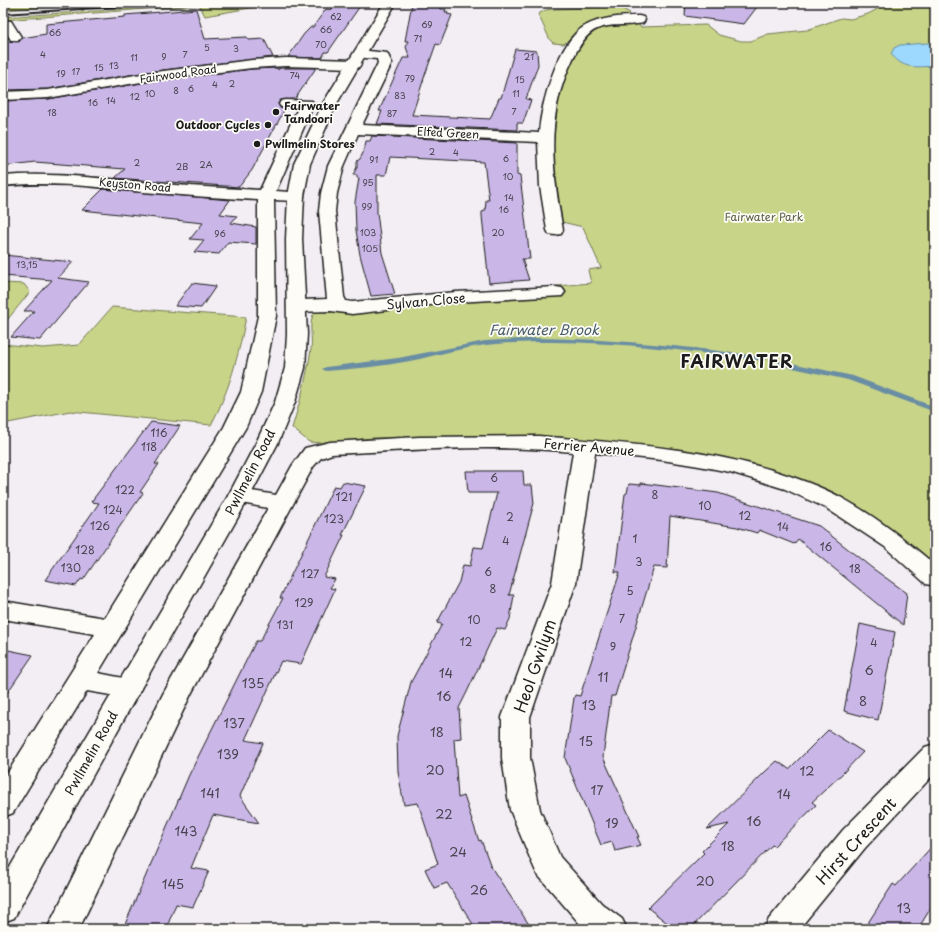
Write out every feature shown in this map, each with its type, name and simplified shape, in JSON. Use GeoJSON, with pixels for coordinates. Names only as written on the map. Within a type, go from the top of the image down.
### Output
{"type":"FeatureCollection","features":[{"type":"Feature","properties":{"kind":"street","name":"Pwllmelin Road"},"geometry":{"type":"LineString","coordinates":[[3,908],[239,496],[267,443],[285,402],[294,368],[297,334],[294,239],[296,196],[302,164],[329,105],[390,3]]}},
{"type":"Feature","properties":{"kind":"street"},"geometry":{"type":"LineString","coordinates":[[555,230],[546,183],[544,138],[553,89],[562,65],[582,36],[588,30],[604,23],[639,20]]}},
{"type":"Feature","properties":{"kind":"street"},"geometry":{"type":"LineString","coordinates":[[3,24],[7,24],[15,36]]}},
{"type":"Feature","properties":{"kind":"street"},"geometry":{"type":"LineString","coordinates":[[339,305],[335,297],[327,211],[329,193],[336,166],[385,63],[382,56],[357,59]]}},
{"type":"Feature","properties":{"kind":"street","name":"Fairwood Road"},"geometry":{"type":"LineString","coordinates":[[3,96],[48,94],[147,77],[252,64],[357,59]]}},
{"type":"Feature","properties":{"kind":"street"},"geometry":{"type":"LineString","coordinates":[[3,805],[113,628],[235,426],[251,392],[258,366],[267,316],[266,195],[307,104],[286,104]]}},
{"type":"Feature","properties":{"kind":"street","name":"Elfed Green"},"geometry":{"type":"LineString","coordinates":[[353,128],[544,138]]}},
{"type":"Feature","properties":{"kind":"street","name":"Keyston Road"},"geometry":{"type":"LineString","coordinates":[[3,181],[19,179],[63,180],[247,195],[296,196]]}},
{"type":"Feature","properties":{"kind":"street","name":"Sylvan Close"},"geometry":{"type":"LineString","coordinates":[[296,306],[318,304],[339,305],[352,308],[456,297],[556,292]]}},
{"type":"Feature","properties":{"kind":"street","name":"Ferrier Avenue"},"geometry":{"type":"LineString","coordinates":[[283,503],[303,466],[314,453],[330,448],[419,443],[539,442],[662,453],[734,466],[792,484],[841,507],[894,542],[935,578]]}},
{"type":"Feature","properties":{"kind":"street","name":"Heol Gwilym"},"geometry":{"type":"LineString","coordinates":[[585,447],[564,583],[516,717],[516,758],[525,810],[548,865],[591,914],[611,929]]}},
{"type":"Feature","properties":{"kind":"street"},"geometry":{"type":"LineString","coordinates":[[63,929],[177,694],[283,503],[239,496]]}},
{"type":"Feature","properties":{"kind":"street"},"geometry":{"type":"LineString","coordinates":[[3,610],[113,628]]}},
{"type":"Feature","properties":{"kind":"street"},"geometry":{"type":"LineString","coordinates":[[80,680],[128,688]]}},
{"type":"Feature","properties":{"kind":"street","name":"Hirst Crescent"},"geometry":{"type":"LineString","coordinates":[[780,929],[854,839],[935,755]]}},
{"type":"Feature","properties":{"kind":"green space"},"geometry":{"type":"Polygon","coordinates":[[[3,3],[113,3],[3,10],[3,3]]]}},
{"type":"Feature","properties":{"kind":"green space"},"geometry":{"type":"Polygon","coordinates":[[[215,3],[303,3],[250,8],[205,16],[199,5],[3,20],[3,17],[215,3]]]}},
{"type":"Feature","properties":{"kind":"green space","name":"Fairwater Park"},"geometry":{"type":"Polygon","coordinates":[[[889,3],[935,3],[935,578],[834,503],[699,459],[477,442],[479,436],[373,438],[322,443],[309,442],[292,428],[307,369],[311,349],[311,324],[313,314],[316,310],[559,292],[557,286],[591,283],[588,270],[601,268],[583,227],[562,222],[554,185],[550,147],[559,86],[570,61],[587,37],[599,29],[625,22],[638,24],[641,27],[706,25],[719,35],[741,41],[751,41],[768,34],[807,30],[841,18],[851,19],[868,14],[889,3]]]}},
{"type":"Feature","properties":{"kind":"green space"},"geometry":{"type":"Polygon","coordinates":[[[621,8],[630,13],[627,16],[590,24],[580,28],[564,44],[553,43],[550,40],[538,14],[552,9],[621,8]]]}},
{"type":"Feature","properties":{"kind":"green space"},"geometry":{"type":"Polygon","coordinates":[[[3,283],[24,284],[30,292],[3,325],[3,283]]]}},
{"type":"Feature","properties":{"kind":"green space"},"geometry":{"type":"Polygon","coordinates":[[[112,307],[246,317],[233,372],[211,425],[70,411],[3,424],[3,344],[43,348],[79,345],[112,307]]]}},
{"type":"Feature","properties":{"kind":"water"},"geometry":{"type":"Polygon","coordinates":[[[935,44],[935,66],[916,67],[906,65],[901,63],[891,54],[894,48],[900,45],[935,44]]]}},
{"type":"Feature","properties":{"kind":"building"},"geometry":{"type":"Polygon","coordinates":[[[412,3],[444,3],[440,9],[446,9],[445,12],[448,12],[447,14],[452,15],[440,45],[436,44],[412,115],[490,119],[499,98],[501,98],[515,49],[537,51],[538,65],[526,99],[531,100],[523,123],[517,123],[517,130],[377,124],[382,111],[379,111],[403,58],[410,58],[406,47],[409,41],[405,41],[412,3]]]}},
{"type":"Feature","properties":{"kind":"building"},"geometry":{"type":"Polygon","coordinates":[[[686,3],[760,3],[744,24],[685,16],[686,3]]]}},
{"type":"Feature","properties":{"kind":"building"},"geometry":{"type":"Polygon","coordinates":[[[334,5],[360,6],[328,52],[325,52],[322,58],[288,57],[304,34],[311,27],[313,27],[326,9],[331,10],[334,5]]]}},
{"type":"Feature","properties":{"kind":"building"},"geometry":{"type":"Polygon","coordinates":[[[196,9],[205,39],[247,37],[249,40],[264,39],[273,57],[147,72],[48,89],[3,90],[3,41],[19,42],[22,38],[46,34],[46,24],[196,9]]]}},
{"type":"Feature","properties":{"kind":"building"},"geometry":{"type":"Polygon","coordinates":[[[278,68],[278,70],[280,68],[316,68],[295,99],[281,100],[278,103],[280,108],[285,109],[252,170],[239,187],[115,178],[125,169],[35,162],[3,166],[3,101],[48,99],[147,82],[252,69],[278,68]]]}},
{"type":"Feature","properties":{"kind":"building"},"geometry":{"type":"Polygon","coordinates":[[[372,136],[517,143],[517,175],[520,176],[530,259],[522,259],[529,280],[489,283],[482,216],[482,212],[485,211],[486,200],[489,200],[484,162],[390,157],[386,175],[377,175],[377,212],[382,253],[395,294],[371,296],[360,255],[356,230],[355,202],[359,178],[357,178],[357,175],[353,175],[357,167],[357,161],[360,159],[364,151],[366,141],[370,141],[372,136]]]}},
{"type":"Feature","properties":{"kind":"building"},"geometry":{"type":"Polygon","coordinates":[[[103,189],[230,200],[220,214],[237,216],[231,223],[256,227],[256,244],[228,242],[219,254],[194,252],[204,240],[190,239],[203,223],[82,210],[103,189]]]}},
{"type":"Feature","properties":{"kind":"building"},"geometry":{"type":"Polygon","coordinates":[[[3,255],[73,262],[58,278],[89,282],[40,340],[11,337],[34,311],[24,311],[52,280],[3,276],[3,255]]]}},
{"type":"Feature","properties":{"kind":"building"},"geometry":{"type":"Polygon","coordinates":[[[192,283],[216,286],[201,308],[175,306],[192,283]]]}},
{"type":"Feature","properties":{"kind":"building"},"geometry":{"type":"Polygon","coordinates":[[[151,422],[180,426],[155,464],[159,464],[140,492],[143,493],[83,580],[81,579],[76,586],[45,580],[99,503],[91,502],[151,422]]]}},
{"type":"Feature","properties":{"kind":"building"},"geometry":{"type":"Polygon","coordinates":[[[466,471],[523,471],[524,485],[532,485],[534,503],[509,595],[514,595],[510,619],[505,630],[497,628],[459,708],[461,738],[454,739],[458,798],[464,796],[479,841],[481,840],[491,867],[532,929],[476,929],[447,883],[434,888],[425,869],[438,864],[418,803],[404,805],[398,772],[397,736],[411,682],[442,624],[437,623],[459,582],[463,565],[470,566],[474,547],[483,548],[497,493],[468,493],[466,471]]]}},
{"type":"Feature","properties":{"kind":"building"},"geometry":{"type":"Polygon","coordinates":[[[343,482],[366,486],[342,535],[344,535],[324,577],[335,579],[330,588],[335,589],[301,664],[281,661],[245,740],[263,743],[240,796],[259,823],[213,815],[191,868],[209,871],[193,907],[176,904],[166,929],[123,929],[189,775],[256,641],[260,641],[283,598],[280,598],[334,486],[340,487],[343,482]]]}},
{"type":"Feature","properties":{"kind":"building"},"geometry":{"type":"Polygon","coordinates":[[[641,483],[718,493],[819,526],[872,568],[907,593],[903,625],[798,539],[794,544],[759,530],[757,533],[737,527],[670,516],[667,568],[654,567],[615,696],[611,696],[603,757],[639,837],[637,837],[641,845],[615,851],[612,842],[601,845],[565,758],[574,698],[575,695],[580,696],[620,572],[615,572],[625,494],[627,493],[629,484],[641,485],[641,483]]]}},
{"type":"Feature","properties":{"kind":"building"},"geometry":{"type":"Polygon","coordinates":[[[860,624],[895,632],[878,720],[844,711],[860,624]]]}},
{"type":"Feature","properties":{"kind":"building"},"geometry":{"type":"Polygon","coordinates":[[[3,649],[33,655],[3,699],[3,649]]]}},
{"type":"Feature","properties":{"kind":"building"},"geometry":{"type":"Polygon","coordinates":[[[828,730],[863,752],[812,802],[816,805],[774,846],[772,845],[690,929],[675,929],[648,908],[704,853],[702,851],[729,824],[707,829],[777,761],[789,769],[828,730]]]}},
{"type":"Feature","properties":{"kind":"building"},"geometry":{"type":"Polygon","coordinates":[[[935,843],[935,901],[918,929],[864,929],[893,884],[896,886],[935,843]]]}},
{"type":"Feature","properties":{"kind":"waterway","name":"Fairwater Brook"},"geometry":{"type":"LineString","coordinates":[[326,369],[398,361],[485,343],[538,340],[570,340],[635,344],[763,359]]}},
{"type":"Feature","properties":{"kind":"waterway","name":"Fairwater Brook"},"geometry":{"type":"LineString","coordinates":[[782,363],[850,378],[935,410]]}},
{"type":"Feature","properties":{"kind":"railway"},"geometry":{"type":"LineString","coordinates":[[3,14],[177,3]]}},
{"type":"Feature","properties":{"kind":"place","name":"Fairwater Tandoori"},"geometry":{"type":"Point","coordinates":[276,112]}},
{"type":"Feature","properties":{"kind":"place","name":"Outdoor Cycles"},"geometry":{"type":"Point","coordinates":[268,125]}},
{"type":"Feature","properties":{"kind":"place","name":"Pwllmelin Stores"},"geometry":{"type":"Point","coordinates":[257,144]}},
{"type":"Feature","properties":{"kind":"district","name":"FAIRWATER"},"geometry":{"type":"Point","coordinates":[737,362]}}]}
